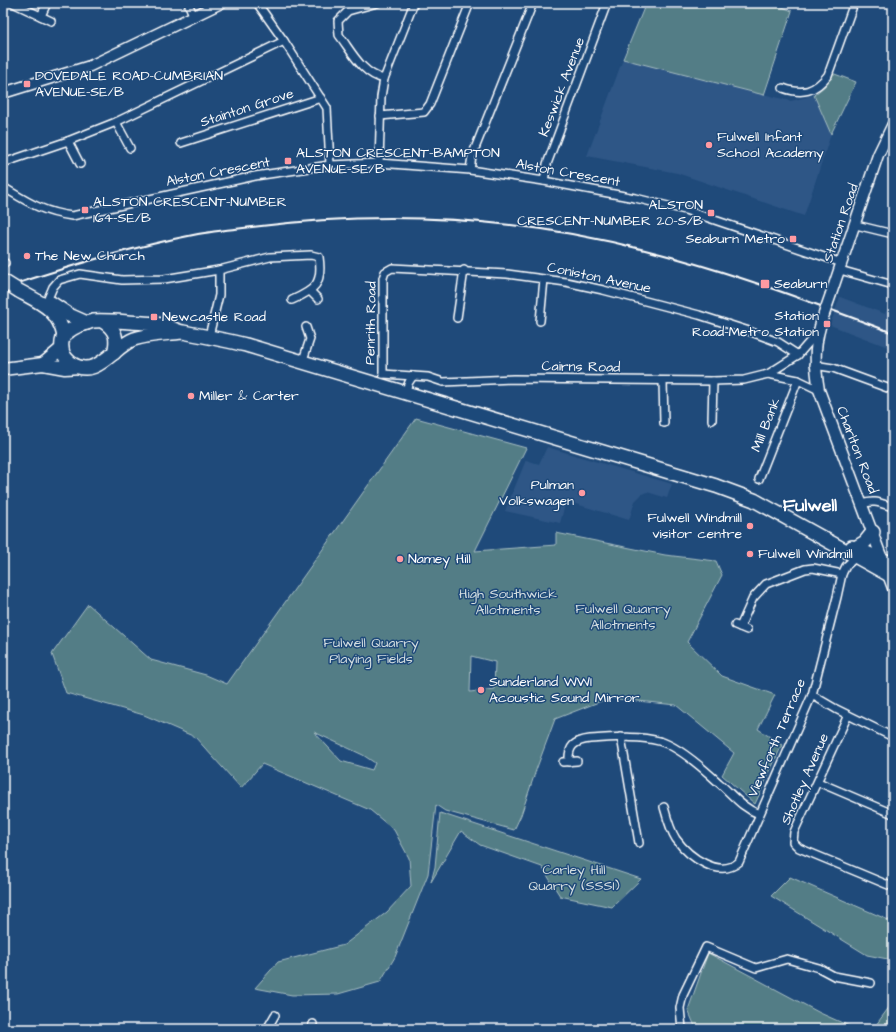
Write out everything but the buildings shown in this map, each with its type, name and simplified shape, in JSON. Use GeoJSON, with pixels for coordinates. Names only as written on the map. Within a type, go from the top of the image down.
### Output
{"type":"FeatureCollection","features":[{"type":"Feature","properties":{"kind":"highway"},"geometry":{"type":"LineString","coordinates":[[3,281],[19,291],[42,300],[88,323]]}},
{"type":"Feature","properties":{"kind":"highway"},"geometry":{"type":"LineString","coordinates":[[42,300],[57,316],[63,342],[64,355],[68,361],[80,367],[90,367],[100,364],[110,358],[127,342],[136,338],[182,332]]}},
{"type":"Feature","properties":{"kind":"highway"},"geometry":{"type":"LineString","coordinates":[[63,342],[73,328],[88,323],[104,322],[163,325],[182,332],[209,336],[302,363],[379,379],[405,392],[716,486],[754,500],[856,553],[890,573]]}},
{"type":"Feature","properties":{"kind":"highway"},"geometry":{"type":"LineString","coordinates":[[104,322],[115,332],[117,339],[114,353]]}},
{"type":"Feature","properties":{"kind":"highway"},"geometry":{"type":"LineString","coordinates":[[856,553],[873,532]]}},
{"type":"Feature","properties":{"kind":"highway"},"geometry":{"type":"LineString","coordinates":[[856,553],[890,573]]}},
{"type":"Feature","properties":{"kind":"main road"},"geometry":{"type":"LineString","coordinates":[[3,93],[90,66],[221,3]]}},
{"type":"Feature","properties":{"kind":"main road","name":"Station Road"},"geometry":{"type":"LineString","coordinates":[[818,332],[856,225],[878,154],[893,124]]}},
{"type":"Feature","properties":{"kind":"main road","name":"Charlton Road"},"geometry":{"type":"LineString","coordinates":[[818,332],[814,365],[819,390],[890,573]]}},
{"type":"Feature","properties":{"kind":"main road"},"geometry":{"type":"LineString","coordinates":[[43,364],[63,342]]}},
{"type":"Feature","properties":{"kind":"main road"},"geometry":{"type":"LineString","coordinates":[[3,369],[43,364],[65,368],[80,367]]}},
{"type":"Feature","properties":{"kind":"street"},"geometry":{"type":"LineString","coordinates":[[13,3],[52,21]]}},
{"type":"Feature","properties":{"kind":"street"},"geometry":{"type":"LineString","coordinates":[[40,16],[47,3]]}},
{"type":"Feature","properties":{"kind":"street"},"geometry":{"type":"LineString","coordinates":[[188,3],[194,17]]}},
{"type":"Feature","properties":{"kind":"street"},"geometry":{"type":"LineString","coordinates":[[257,3],[328,108],[330,165]]}},
{"type":"Feature","properties":{"kind":"street"},"geometry":{"type":"LineString","coordinates":[[377,3],[348,11],[338,21],[338,28],[339,35],[366,70],[373,76],[384,79]]}},
{"type":"Feature","properties":{"kind":"street"},"geometry":{"type":"LineString","coordinates":[[378,163],[380,116],[384,79],[414,3]]}},
{"type":"Feature","properties":{"kind":"street"},"geometry":{"type":"LineString","coordinates":[[380,116],[424,112],[430,104],[470,3]]}},
{"type":"Feature","properties":{"kind":"street"},"geometry":{"type":"LineString","coordinates":[[470,170],[472,156],[533,3]]}},
{"type":"Feature","properties":{"kind":"street","name":"Keswick Avenue"},"geometry":{"type":"LineString","coordinates":[[544,181],[547,164],[607,3]]}},
{"type":"Feature","properties":{"kind":"street"},"geometry":{"type":"LineString","coordinates":[[783,88],[800,93],[813,90],[821,85],[828,76],[854,3]]}},
{"type":"Feature","properties":{"kind":"street"},"geometry":{"type":"LineString","coordinates":[[3,163],[68,141],[116,122],[284,41]]}},
{"type":"Feature","properties":{"kind":"street","name":"Stainton Grove"},"geometry":{"type":"LineString","coordinates":[[181,143],[321,98]]}},
{"type":"Feature","properties":{"kind":"street"},"geometry":{"type":"LineString","coordinates":[[116,122],[130,148]]}},
{"type":"Feature","properties":{"kind":"street"},"geometry":{"type":"LineString","coordinates":[[68,141],[80,164]]}},
{"type":"Feature","properties":{"kind":"street","name":"Alston Crescent"},"geometry":{"type":"LineString","coordinates":[[3,187],[31,204],[52,213],[72,216],[255,176],[330,165],[378,163],[470,170],[544,181],[635,198],[677,208],[893,285]]}},
{"type":"Feature","properties":{"kind":"street"},"geometry":{"type":"LineString","coordinates":[[856,225],[893,234]]}},
{"type":"Feature","properties":{"kind":"street"},"geometry":{"type":"LineString","coordinates":[[42,300],[59,280],[80,274],[122,280],[164,279],[219,270],[270,257],[311,255],[319,258],[321,267],[318,283],[311,292],[292,300]]}},
{"type":"Feature","properties":{"kind":"street","name":"Coniston Avenue"},"geometry":{"type":"LineString","coordinates":[[385,272],[392,268],[464,270],[544,279],[603,290],[699,315],[778,342],[798,355]]}},
{"type":"Feature","properties":{"kind":"street"},"geometry":{"type":"LineString","coordinates":[[209,336],[219,295],[219,270]]}},
{"type":"Feature","properties":{"kind":"street"},"geometry":{"type":"LineString","coordinates":[[457,318],[464,270]]}},
{"type":"Feature","properties":{"kind":"street","name":"Penrith Road"},"geometry":{"type":"LineString","coordinates":[[379,379],[383,278],[385,272]]}},
{"type":"Feature","properties":{"kind":"street"},"geometry":{"type":"LineString","coordinates":[[540,321],[544,279]]}},
{"type":"Feature","properties":{"kind":"street"},"geometry":{"type":"LineString","coordinates":[[311,292],[318,299]]}},
{"type":"Feature","properties":{"kind":"street"},"geometry":{"type":"LineString","coordinates":[[302,363],[310,339],[306,327]]}},
{"type":"Feature","properties":{"kind":"street","name":"Cairns Road"},"geometry":{"type":"LineString","coordinates":[[379,379],[413,376],[428,377],[443,382],[513,379],[663,381],[744,380],[768,374],[798,355],[818,332]]}},
{"type":"Feature","properties":{"kind":"street"},"geometry":{"type":"LineString","coordinates":[[310,339],[318,340]]}},
{"type":"Feature","properties":{"kind":"street"},"geometry":{"type":"LineString","coordinates":[[814,365],[833,368],[893,390]]}},
{"type":"Feature","properties":{"kind":"street","name":"Cairns Road"},"geometry":{"type":"LineString","coordinates":[[768,374],[798,380],[819,390]]}},
{"type":"Feature","properties":{"kind":"street"},"geometry":{"type":"LineString","coordinates":[[405,392],[408,382],[413,376]]}},
{"type":"Feature","properties":{"kind":"street","name":"Mill Bank"},"geometry":{"type":"LineString","coordinates":[[759,479],[798,380]]}},
{"type":"Feature","properties":{"kind":"street"},"geometry":{"type":"LineString","coordinates":[[663,381],[664,423]]}},
{"type":"Feature","properties":{"kind":"street"},"geometry":{"type":"LineString","coordinates":[[712,420],[713,381]]}},
{"type":"Feature","properties":{"kind":"street"},"geometry":{"type":"LineString","coordinates":[[863,504],[870,501],[875,501],[893,507]]}},
{"type":"Feature","properties":{"kind":"street","name":"Viewforth Terrace"},"geometry":{"type":"LineString","coordinates":[[664,807],[668,824],[676,838],[692,854],[713,868],[722,869],[731,867],[739,862],[812,695],[838,597],[842,574],[856,553]]}},
{"type":"Feature","properties":{"kind":"street"},"geometry":{"type":"LineString","coordinates":[[741,627],[753,598],[766,584],[804,569],[812,568],[842,574]]}},
{"type":"Feature","properties":{"kind":"street"},"geometry":{"type":"LineString","coordinates":[[812,695],[848,715],[893,736]]}},
{"type":"Feature","properties":{"kind":"street","name":"Shotley Avenue"},"geometry":{"type":"LineString","coordinates":[[848,715],[794,832],[793,842],[799,848],[893,887]]}},
{"type":"Feature","properties":{"kind":"street"},"geometry":{"type":"LineString","coordinates":[[621,737],[639,843]]}},
{"type":"Feature","properties":{"kind":"street"},"geometry":{"type":"LineString","coordinates":[[577,761],[566,762],[568,751],[576,742],[621,737],[659,741],[668,744],[718,782],[745,808],[759,814]]}},
{"type":"Feature","properties":{"kind":"street"},"geometry":{"type":"LineString","coordinates":[[818,782],[893,814]]}},
{"type":"Feature","properties":{"kind":"street"},"geometry":{"type":"LineString","coordinates":[[682,1029],[680,1008],[683,995],[706,947],[756,968],[787,959],[819,968],[834,976],[871,984]]}},
{"type":"Feature","properties":{"kind":"street"},"geometry":{"type":"LineString","coordinates":[[267,1029],[275,1015]]}},
{"type":"Feature","properties":{"kind":"shaded area","name":"Fulwell Infant School Academy"},"geometry":{"type":"Polygon","coordinates":[[[623,59],[791,101],[814,95],[831,134],[804,216],[677,173],[587,156],[623,59]]]}},
{"type":"Feature","properties":{"kind":"shaded area"},"geometry":{"type":"Polygon","coordinates":[[[840,297],[885,314],[886,311],[893,313],[893,349],[830,325],[840,297]]]}},
{"type":"Feature","properties":{"kind":"shaded area"},"geometry":{"type":"Polygon","coordinates":[[[547,447],[672,484],[667,498],[647,492],[642,494],[635,501],[629,520],[566,501],[560,523],[505,511],[526,460],[539,464],[547,447]]]}},
{"type":"Feature","properties":{"kind":"green space"},"geometry":{"type":"Polygon","coordinates":[[[646,3],[773,3],[792,11],[764,95],[623,59],[646,3]]]}},
{"type":"Feature","properties":{"kind":"green space"},"geometry":{"type":"Polygon","coordinates":[[[832,73],[856,82],[831,134],[814,95],[825,86],[832,73]]]}},
{"type":"Feature","properties":{"kind":"green space"},"geometry":{"type":"Polygon","coordinates":[[[416,418],[526,448],[475,551],[556,545],[556,533],[665,555],[716,561],[722,575],[687,642],[722,676],[775,695],[758,729],[782,745],[755,804],[722,775],[734,753],[676,705],[609,698],[555,719],[521,815],[514,830],[445,811],[436,805],[428,874],[395,957],[380,982],[338,994],[292,995],[255,988],[278,962],[344,945],[387,912],[411,886],[409,858],[394,830],[370,810],[262,764],[241,788],[195,737],[144,715],[66,693],[52,654],[88,604],[151,660],[206,675],[227,684],[416,418]],[[471,656],[470,692],[494,689],[495,662],[471,656]],[[314,732],[341,761],[372,770],[375,763],[363,755],[314,732]]]}},
{"type":"Feature","properties":{"kind":"green space","name":"Carley Hill Quarry (SSSI)"},"geometry":{"type":"Polygon","coordinates":[[[440,813],[641,879],[612,907],[560,896],[542,867],[480,845],[461,831],[431,882],[435,867],[440,813]]]}},
{"type":"Feature","properties":{"kind":"green space"},"geometry":{"type":"Polygon","coordinates":[[[790,877],[893,922],[893,960],[867,955],[771,896],[790,877]]]}},
{"type":"Feature","properties":{"kind":"green space"},"geometry":{"type":"Polygon","coordinates":[[[708,953],[820,1013],[856,1029],[696,1029],[688,1010],[708,953]]]}},
{"type":"Feature","properties":{"kind":"green space"},"geometry":{"type":"Polygon","coordinates":[[[893,1002],[893,1029],[873,1029],[893,1002]]]}},
{"type":"Feature","properties":{"kind":"railway"},"geometry":{"type":"LineString","coordinates":[[3,288],[124,251],[205,233],[301,222],[351,219],[400,218],[450,220],[548,230],[645,250],[739,277],[893,333]]}},
{"type":"Feature","properties":{"kind":"place","name":"DOVEDALE ROAD-CUMBRIAN AVENUE-SE/B"},"geometry":{"type":"Point","coordinates":[27,84]}},
{"type":"Feature","properties":{"kind":"place","name":"Fulwell Infant School Academy"},"geometry":{"type":"Point","coordinates":[709,145]}},
{"type":"Feature","properties":{"kind":"place","name":"ALSTON CRESCENT-BAMPTON AVENUE-SE/B"},"geometry":{"type":"Point","coordinates":[288,161]}},
{"type":"Feature","properties":{"kind":"place","name":"ALSTON CRESCENT-NUMBER 164-SE/B"},"geometry":{"type":"Point","coordinates":[85,210]}},
{"type":"Feature","properties":{"kind":"place","name":"ALSTON CRESCENT-NUMBER 20-S/B"},"geometry":{"type":"Point","coordinates":[711,213]}},
{"type":"Feature","properties":{"kind":"place","name":"Seaburn Metro"},"geometry":{"type":"Point","coordinates":[793,239]}},
{"type":"Feature","properties":{"kind":"place","name":"The New Church"},"geometry":{"type":"Point","coordinates":[27,256]}},
{"type":"Feature","properties":{"kind":"place","name":"Seaburn"},"geometry":{"type":"Point","coordinates":[765,284]}},
{"type":"Feature","properties":{"kind":"place","name":"Newcastle Road"},"geometry":{"type":"Point","coordinates":[154,317]}},
{"type":"Feature","properties":{"kind":"place","name":"Station Road-Metro Station"},"geometry":{"type":"Point","coordinates":[827,324]}},
{"type":"Feature","properties":{"kind":"place","name":"Miller & Carter"},"geometry":{"type":"Point","coordinates":[191,396]}},
{"type":"Feature","properties":{"kind":"place","name":"Pulman Volkswagen"},"geometry":{"type":"Point","coordinates":[582,493]}},
{"type":"Feature","properties":{"kind":"place","name":"Fulwell Windmill visitor centre"},"geometry":{"type":"Point","coordinates":[750,526]}},
{"type":"Feature","properties":{"kind":"place","name":"Fulwell Windmill"},"geometry":{"type":"Point","coordinates":[750,554]}},
{"type":"Feature","properties":{"kind":"place","name":"Namey Hill"},"geometry":{"type":"Point","coordinates":[400,559]}},
{"type":"Feature","properties":{"kind":"place","name":"Sunderland WWI Acoustic Sound Mirror"},"geometry":{"type":"Point","coordinates":[481,690]}},
{"type":"Feature","properties":{"kind":"district","name":"Fulwell"},"geometry":{"type":"Point","coordinates":[810,505]}},
{"type":"Feature","properties":{"kind":"park label","name":"High Southwick Allotments"},"geometry":{"type":"Point","coordinates":[508,602]}},
{"type":"Feature","properties":{"kind":"park label","name":"Fulwell Quarry Allotments"},"geometry":{"type":"Point","coordinates":[623,618]}},
{"type":"Feature","properties":{"kind":"park label","name":"Fulwell Quarry Playing Fields"},"geometry":{"type":"Point","coordinates":[371,652]}}]}
